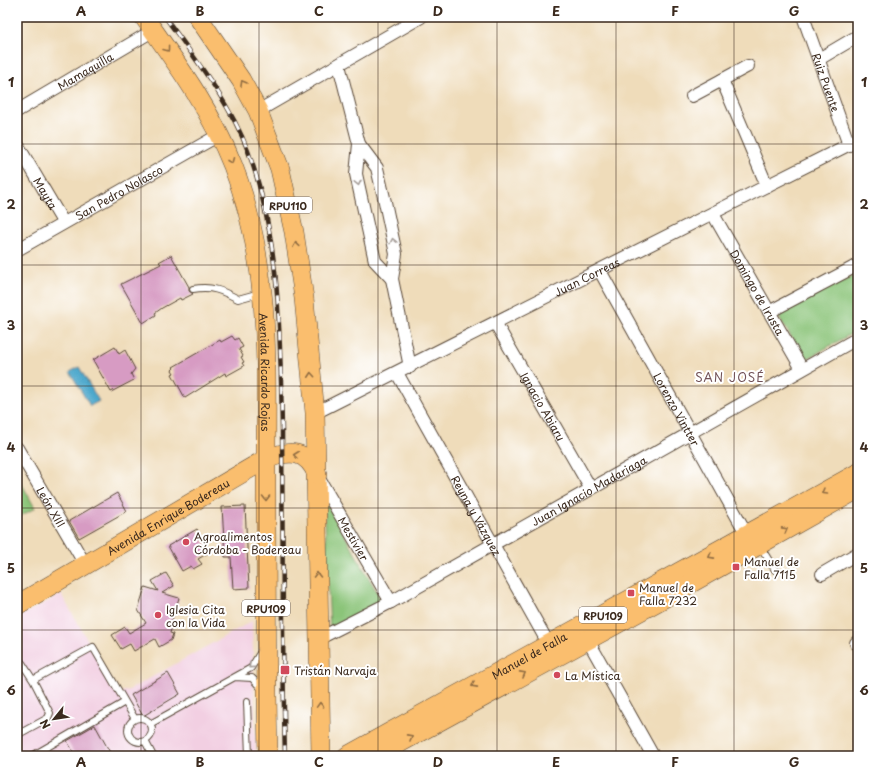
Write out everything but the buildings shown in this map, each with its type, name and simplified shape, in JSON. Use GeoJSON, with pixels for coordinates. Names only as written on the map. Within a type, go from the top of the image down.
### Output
{"type":"FeatureCollection","features":[{"type":"Feature","properties":{"kind":"main road","name":"RPU110"},"geometry":{"type":"LineString","coordinates":[[198,17],[241,80],[258,111],[280,169],[294,232],[304,298],[315,413],[317,474]]}},
{"type":"Feature","properties":{"kind":"main road","name":"Avenida Ricardo Rojas"},"geometry":{"type":"LineString","coordinates":[[149,24],[196,92],[220,134],[251,221],[255,240],[263,292],[267,395],[266,621],[268,756]]}},
{"type":"Feature","properties":{"kind":"main road","name":"Avenida Enrique Bodereau"},"geometry":{"type":"LineString","coordinates":[[17,605],[86,566],[266,459],[282,454],[301,455],[308,459],[317,474]]}},
{"type":"Feature","properties":{"kind":"main road","name":"Manuel de Falla"},"geometry":{"type":"LineString","coordinates":[[753,543],[858,473]]}},
{"type":"Feature","properties":{"kind":"main road"},"geometry":{"type":"LineString","coordinates":[[317,474],[318,639],[324,752]]}},
{"type":"Feature","properties":{"kind":"main road","name":"Manuel de Falla"},"geometry":{"type":"LineString","coordinates":[[347,756],[858,489]]}},
{"type":"Feature","properties":{"kind":"main road","name":"Manuel de Falla"},"geometry":{"type":"LineString","coordinates":[[376,756],[552,650]]}},
{"type":"Feature","properties":{"kind":"street"},"geometry":{"type":"LineString","coordinates":[[258,111],[421,17]]}},
{"type":"Feature","properties":{"kind":"street","name":"Ruiz Puente"},"geometry":{"type":"LineString","coordinates":[[804,18],[819,59],[854,142]]}},
{"type":"Feature","properties":{"kind":"street","name":"Mamaquilla"},"geometry":{"type":"LineString","coordinates":[[17,111],[149,24]]}},
{"type":"Feature","properties":{"kind":"street"},"geometry":{"type":"LineString","coordinates":[[819,59],[858,36]]}},
{"type":"Feature","properties":{"kind":"street"},"geometry":{"type":"LineString","coordinates":[[339,65],[359,144],[356,174],[375,261],[392,279]]}},
{"type":"Feature","properties":{"kind":"street"},"geometry":{"type":"LineString","coordinates":[[692,96],[748,66]]}},
{"type":"Feature","properties":{"kind":"street"},"geometry":{"type":"LineString","coordinates":[[722,80],[767,186]]}},
{"type":"Feature","properties":{"kind":"street","name":"San Pedro Nolasco"},"geometry":{"type":"LineString","coordinates":[[17,250],[220,134]]}},
{"type":"Feature","properties":{"kind":"street","name":"Juan Correas"},"geometry":{"type":"LineString","coordinates":[[315,413],[496,324],[854,142]]}},
{"type":"Feature","properties":{"kind":"street","name":"Mayta"},"geometry":{"type":"LineString","coordinates":[[17,144],[64,222]]}},
{"type":"Feature","properties":{"kind":"street"},"geometry":{"type":"LineString","coordinates":[[359,144],[377,168],[386,202],[396,254],[392,279],[410,367]]}},
{"type":"Feature","properties":{"kind":"street","name":"Domingo de Irusta"},"geometry":{"type":"LineString","coordinates":[[713,214],[802,369]]}},
{"type":"Feature","properties":{"kind":"street"},"geometry":{"type":"LineString","coordinates":[[769,312],[858,265]]}},
{"type":"Feature","properties":{"kind":"street","name":"Lorenzo Vintter"},"geometry":{"type":"LineString","coordinates":[[600,271],[753,543]]}},
{"type":"Feature","properties":{"kind":"street","name":"Ignacio Abiaru"},"geometry":{"type":"LineString","coordinates":[[496,324],[591,489]]}},
{"type":"Feature","properties":{"kind":"street","name":"Juan Ignacio Madariaga"},"geometry":{"type":"LineString","coordinates":[[318,639],[391,602],[858,338]]}},
{"type":"Feature","properties":{"kind":"street","name":"Reyna y Vázquez"},"geometry":{"type":"LineString","coordinates":[[397,373],[552,650]]}},
{"type":"Feature","properties":{"kind":"street","name":"León XIII"},"geometry":{"type":"LineString","coordinates":[[17,448],[86,566]]}},
{"type":"Feature","properties":{"kind":"street","name":"Mestivier"},"geometry":{"type":"LineString","coordinates":[[317,474],[391,602]]}},
{"type":"Feature","properties":{"kind":"street"},"geometry":{"type":"LineString","coordinates":[[822,574],[858,553]]}},
{"type":"Feature","properties":{"kind":"street"},"geometry":{"type":"LineString","coordinates":[[584,633],[653,756]]}},
{"type":"Feature","properties":{"kind":"lane"},"geometry":{"type":"LineString","coordinates":[[193,289],[206,287],[222,291],[238,299],[263,292]]}},
{"type":"Feature","properties":{"kind":"lane"},"geometry":{"type":"LineString","coordinates":[[753,543],[774,570]]}},
{"type":"Feature","properties":{"kind":"lane"},"geometry":{"type":"LineString","coordinates":[[150,724],[251,668],[256,661],[266,621]]}},
{"type":"Feature","properties":{"kind":"lane"},"geometry":{"type":"LineString","coordinates":[[33,680],[94,647],[135,719]]}},
{"type":"Feature","properties":{"kind":"lane"},"geometry":{"type":"LineString","coordinates":[[17,659],[22,663],[33,680],[50,714],[48,718],[17,735]]}},
{"type":"Feature","properties":{"kind":"lane"},"geometry":{"type":"LineString","coordinates":[[233,677],[252,678],[257,682],[261,688],[267,721]]}},
{"type":"Feature","properties":{"kind":"lane"},"geometry":{"type":"LineString","coordinates":[[32,756],[125,702]]}},
{"type":"Feature","properties":{"kind":"lane"},"geometry":{"type":"LineString","coordinates":[[247,702],[249,756]]}},
{"type":"Feature","properties":{"kind":"lane"},"geometry":{"type":"LineString","coordinates":[[142,718],[150,724],[151,734],[145,741],[135,742],[128,734],[129,723],[135,719],[142,718]]}},
{"type":"Feature","properties":{"kind":"lane"},"geometry":{"type":"LineString","coordinates":[[145,741],[153,756]]}},
{"type":"Feature","properties":{"kind":"shaded area"},"geometry":{"type":"Polygon","coordinates":[[[61,594],[118,693],[129,690],[252,621],[256,756],[17,756],[17,618],[61,594]]]}},
{"type":"Feature","properties":{"kind":"green space"},"geometry":{"type":"Polygon","coordinates":[[[858,273],[858,330],[805,360],[777,314],[858,273]]]}},
{"type":"Feature","properties":{"kind":"green space"},"geometry":{"type":"Polygon","coordinates":[[[17,475],[35,508],[17,518],[17,475]]]}},
{"type":"Feature","properties":{"kind":"green space"},"geometry":{"type":"Polygon","coordinates":[[[324,499],[382,601],[330,630],[324,499]]]}},
{"type":"Feature","properties":{"kind":"water"},"geometry":{"type":"Polygon","coordinates":[[[79,367],[99,401],[90,406],[70,372],[79,367]]]}},
{"type":"Feature","properties":{"kind":"railway"},"geometry":{"type":"LineString","coordinates":[[165,17],[222,98],[240,133],[248,151],[259,185],[273,253],[279,323],[282,429],[285,756]]}},
{"type":"Feature","properties":{"kind":"place","name":"Agroalimentos Córdoba - Bodereau"},"geometry":{"type":"Point","coordinates":[186,542]}},
{"type":"Feature","properties":{"kind":"place","name":"Manuel de Falla 7115"},"geometry":{"type":"Point","coordinates":[736,567]}},
{"type":"Feature","properties":{"kind":"place","name":"Manuel de Falla 7232"},"geometry":{"type":"Point","coordinates":[631,593]}},
{"type":"Feature","properties":{"kind":"place","name":"Iglesia Cita con la Vida"},"geometry":{"type":"Point","coordinates":[158,615]}},
{"type":"Feature","properties":{"kind":"place","name":"Tristán Narvaja"},"geometry":{"type":"Point","coordinates":[285,670]}},
{"type":"Feature","properties":{"kind":"place","name":"La Mística"},"geometry":{"type":"Point","coordinates":[557,675]}},
{"type":"Feature","properties":{"kind":"district","name":"SAN JOSÉ"},"geometry":{"type":"Point","coordinates":[730,377]}}]}
